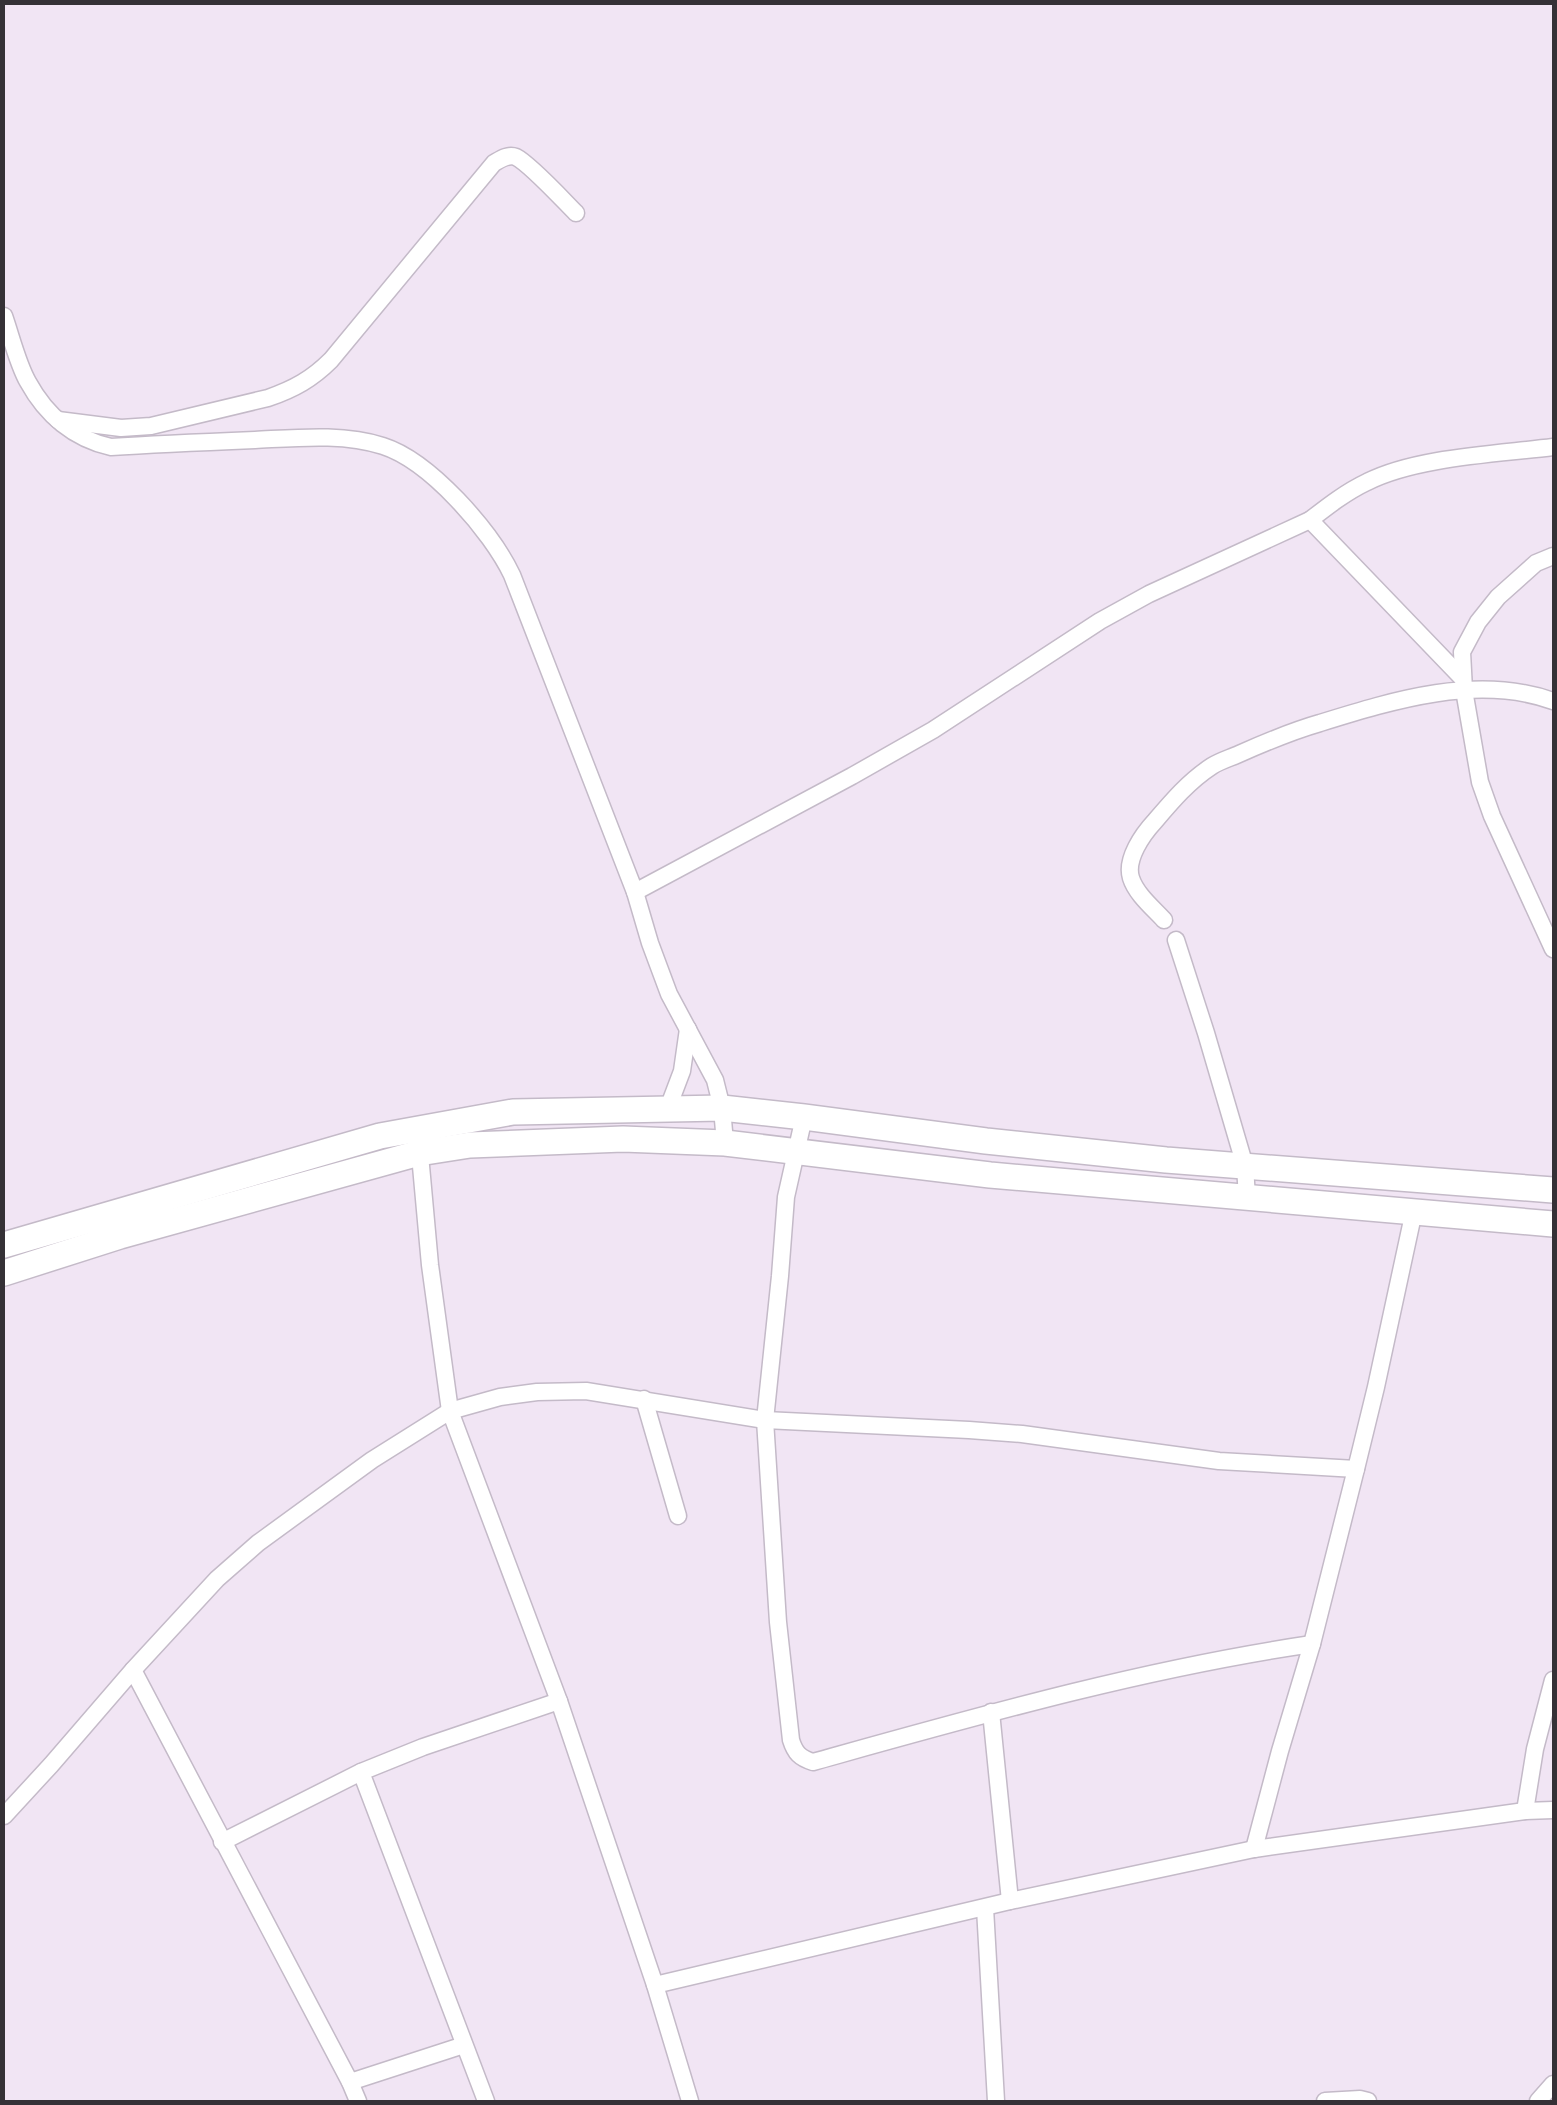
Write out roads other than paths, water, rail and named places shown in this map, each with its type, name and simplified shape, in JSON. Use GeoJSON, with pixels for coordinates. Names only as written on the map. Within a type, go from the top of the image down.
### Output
{"type":"FeatureCollection","features":[{"type":"Feature","properties":{"kind":"main road"},"geometry":{"type":"LineString","coordinates":[[4,1273],[513,1112],[722,1108],[986,1141],[1245,1166],[1553,1190]]}},
{"type":"Feature","properties":{"kind":"main road"},"geometry":{"type":"LineString","coordinates":[[4,1245],[380,1136],[470,1145],[623,1139],[725,1143],[990,1175],[1553,1224]]}},
{"type":"Feature","properties":{"kind":"street"},"geometry":{"type":"LineString","coordinates":[[58,420],[120,428],[151,426],[268,398],[286,392],[308,381],[331,360],[494,163],[504,156],[515,157],[524,164],[576,213]]}},
{"type":"Feature","properties":{"kind":"street"},"geometry":{"type":"LineString","coordinates":[[4,316],[27,381],[58,420],[74,434],[95,444],[111,447],[294,438],[354,439],[409,457],[430,473],[471,516],[503,556],[512,575],[634,892],[669,994],[715,1080],[722,1108],[725,1143]]}},
{"type":"Feature","properties":{"kind":"street"},"geometry":{"type":"LineString","coordinates":[[634,892],[852,776],[933,730],[1100,621],[1149,594],[1310,520],[1339,498],[1368,482],[1397,470],[1431,463],[1553,447]]}},
{"type":"Feature","properties":{"kind":"street"},"geometry":{"type":"LineString","coordinates":[[1310,520],[1463,684]]}},
{"type":"Feature","properties":{"kind":"street"},"geometry":{"type":"LineString","coordinates":[[1553,556],[1536,563],[1498,597],[1478,622],[1462,652],[1463,684],[1480,782],[1492,816],[1553,949]]}},
{"type":"Feature","properties":{"kind":"street"},"geometry":{"type":"LineString","coordinates":[[1164,920],[1138,891],[1131,878],[1130,867],[1133,856],[1148,828],[1190,782],[1214,765],[1282,735],[1376,706],[1463,684],[1553,701]]}},
{"type":"Feature","properties":{"kind":"street"},"geometry":{"type":"LineString","coordinates":[[1176,940],[1206,1033],[1245,1166],[1247,1198]]}},
{"type":"Feature","properties":{"kind":"street"},"geometry":{"type":"LineString","coordinates":[[668,1108],[682,1072],[688,1030]]}},
{"type":"Feature","properties":{"kind":"street"},"geometry":{"type":"LineString","coordinates":[[804,1117],[798,1151],[786,1197],[765,1420],[778,1622],[790,1740],[795,1751],[802,1759],[813,1762],[991,1712],[1120,1680],[1248,1653],[1312,1644]]}},
{"type":"Feature","properties":{"kind":"street"},"geometry":{"type":"LineString","coordinates":[[419,1141],[430,1265],[450,1411],[559,1701],[655,1984],[690,2101]]}},
{"type":"Feature","properties":{"kind":"street"},"geometry":{"type":"LineString","coordinates":[[1254,1849],[1280,1750],[1312,1644],[1356,1469],[1376,1387],[1414,1211]]}},
{"type":"Feature","properties":{"kind":"street"},"geometry":{"type":"LineString","coordinates":[[4,1816],[133,1670],[217,1580],[258,1543],[372,1460],[450,1411],[500,1397],[537,1392],[586,1391],[765,1420],[1022,1434],[1219,1461],[1356,1469]]}},
{"type":"Feature","properties":{"kind":"street"},"geometry":{"type":"LineString","coordinates":[[644,1399],[678,1516]]}},
{"type":"Feature","properties":{"kind":"street"},"geometry":{"type":"LineString","coordinates":[[133,1670],[350,2082],[358,2101]]}},
{"type":"Feature","properties":{"kind":"street"},"geometry":{"type":"LineString","coordinates":[[1525,1811],[1535,1749],[1553,1680]]}},
{"type":"Feature","properties":{"kind":"street"},"geometry":{"type":"LineString","coordinates":[[222,1842],[361,1772],[431,1744],[559,1701]]}},
{"type":"Feature","properties":{"kind":"street"},"geometry":{"type":"LineString","coordinates":[[991,1712],[1010,1901]]}},
{"type":"Feature","properties":{"kind":"street"},"geometry":{"type":"LineString","coordinates":[[361,1772],[486,2101]]}},
{"type":"Feature","properties":{"kind":"street"},"geometry":{"type":"LineString","coordinates":[[655,1984],[1010,1901],[1254,1849],[1525,1811],[1553,1810]]}},
{"type":"Feature","properties":{"kind":"street"},"geometry":{"type":"LineString","coordinates":[[985,1908],[996,2101]]}},
{"type":"Feature","properties":{"kind":"street"},"geometry":{"type":"LineString","coordinates":[[350,2082],[464,2045]]}},
{"type":"Feature","properties":{"kind":"street"},"geometry":{"type":"LineString","coordinates":[[1538,2101],[1553,2084]]}},
{"type":"Feature","properties":{"kind":"street"},"geometry":{"type":"LineString","coordinates":[[1326,2101],[1360,2099],[1368,2101]]}}]}
